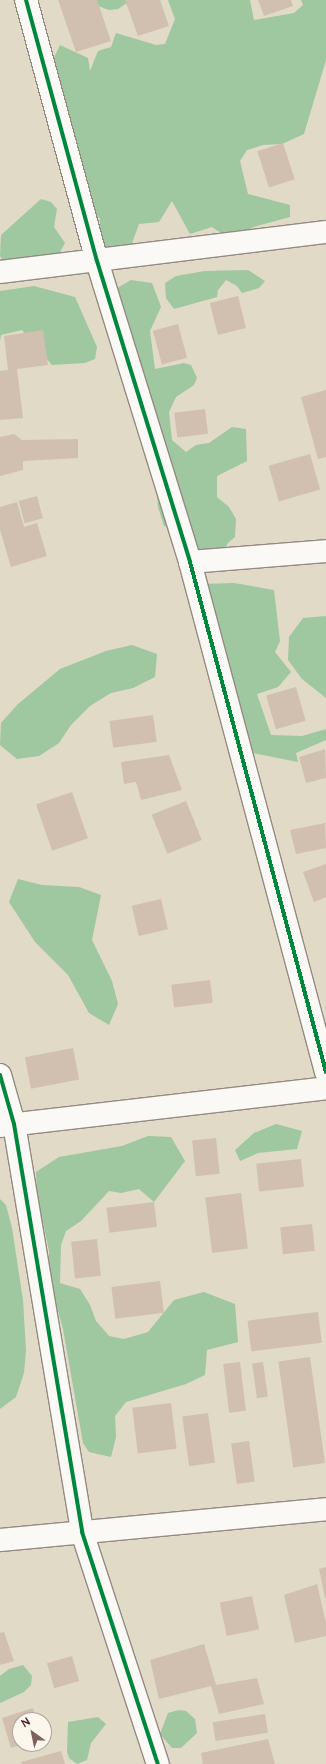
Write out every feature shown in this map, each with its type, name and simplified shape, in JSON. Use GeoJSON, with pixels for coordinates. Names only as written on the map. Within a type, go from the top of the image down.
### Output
{"type":"FeatureCollection","features":[{"type":"Feature","properties":{"kind":"street"},"geometry":{"type":"LineString","coordinates":[[26,0],[97,261],[190,562],[326,1072]]}},
{"type":"Feature","properties":{"kind":"street"},"geometry":{"type":"LineString","coordinates":[[0,272],[326,232]]}},
{"type":"Feature","properties":{"kind":"street"},"geometry":{"type":"LineString","coordinates":[[190,562],[326,551]]}},
{"type":"Feature","properties":{"kind":"street"},"geometry":{"type":"LineString","coordinates":[[0,1075],[7,1125],[82,1532],[158,1764]]}},
{"type":"Feature","properties":{"kind":"street"},"geometry":{"type":"LineString","coordinates":[[7,1125],[326,1088]]}},
{"type":"Feature","properties":{"kind":"street"},"geometry":{"type":"LineString","coordinates":[[0,1540],[326,1508]]}},
{"type":"Feature","properties":{"kind":"green space"},"geometry":{"type":"Polygon","coordinates":[[[91,0],[131,0],[118,9],[109,10],[93,4],[91,0]]]}},
{"type":"Feature","properties":{"kind":"green space"},"geometry":{"type":"Polygon","coordinates":[[[168,0],[250,0],[254,20],[294,13],[303,5],[301,0],[326,0],[326,60],[304,134],[282,144],[263,145],[247,150],[240,161],[248,194],[290,205],[290,217],[253,227],[235,242],[212,227],[190,234],[172,201],[159,222],[139,224],[128,254],[108,254],[100,246],[100,218],[87,214],[52,62],[60,45],[88,58],[90,71],[98,51],[111,47],[116,33],[156,45],[165,44],[175,19],[168,0]]]}},
{"type":"Feature","properties":{"kind":"green space"},"geometry":{"type":"Polygon","coordinates":[[[41,199],[51,202],[57,209],[54,227],[65,243],[56,260],[7,265],[0,256],[1,235],[41,199]]]}},
{"type":"Feature","properties":{"kind":"green space"},"geometry":{"type":"Polygon","coordinates":[[[248,270],[265,281],[259,288],[242,293],[237,286],[226,280],[218,290],[217,297],[174,309],[166,298],[165,283],[176,276],[205,271],[248,270]]]}},
{"type":"Feature","properties":{"kind":"green space"},"geometry":{"type":"Polygon","coordinates":[[[131,280],[152,283],[161,307],[150,331],[155,369],[184,363],[191,365],[197,378],[194,385],[176,397],[169,412],[172,440],[186,452],[196,445],[209,443],[232,427],[246,429],[247,461],[217,476],[217,497],[229,507],[236,519],[235,537],[227,544],[225,554],[195,555],[173,528],[164,526],[158,507],[156,479],[126,345],[130,329],[125,328],[111,296],[119,287],[131,280]]]}},
{"type":"Feature","properties":{"kind":"green space"},"geometry":{"type":"Polygon","coordinates":[[[34,286],[75,297],[97,347],[95,359],[85,363],[52,365],[22,330],[1,335],[0,341],[0,291],[34,286]]]}},
{"type":"Feature","properties":{"kind":"green space"},"geometry":{"type":"Polygon","coordinates":[[[234,583],[274,590],[280,641],[275,652],[291,672],[278,687],[257,694],[271,735],[302,736],[326,729],[326,740],[296,753],[298,762],[232,749],[218,689],[193,618],[203,584],[234,583]]]}},
{"type":"Feature","properties":{"kind":"green space"},"geometry":{"type":"Polygon","coordinates":[[[326,616],[326,698],[302,679],[288,660],[289,637],[303,618],[326,616]]]}},
{"type":"Feature","properties":{"kind":"green space"},"geometry":{"type":"Polygon","coordinates":[[[132,645],[157,654],[155,677],[133,688],[111,693],[90,706],[71,725],[59,743],[39,756],[17,759],[0,745],[1,723],[18,704],[60,669],[106,651],[132,645]]]}},
{"type":"Feature","properties":{"kind":"green space"},"geometry":{"type":"Polygon","coordinates":[[[18,879],[42,885],[79,887],[101,895],[92,940],[112,981],[118,1004],[109,1025],[89,1013],[68,975],[35,942],[9,902],[18,879]]]}},
{"type":"Feature","properties":{"kind":"green space"},"geometry":{"type":"Polygon","coordinates":[[[276,1124],[302,1131],[297,1149],[258,1153],[240,1161],[235,1150],[254,1133],[276,1124]]]}},
{"type":"Feature","properties":{"kind":"green space"},"geometry":{"type":"Polygon","coordinates":[[[148,1136],[171,1137],[185,1161],[154,1202],[139,1189],[121,1193],[109,1191],[81,1221],[66,1231],[61,1245],[60,1283],[80,1289],[90,1305],[96,1321],[109,1336],[124,1339],[148,1332],[174,1300],[204,1292],[235,1304],[238,1342],[207,1350],[205,1375],[186,1384],[126,1402],[115,1416],[116,1437],[111,1457],[89,1452],[83,1443],[63,1329],[49,1279],[49,1251],[37,1194],[36,1172],[59,1157],[122,1146],[148,1136]]]}},
{"type":"Feature","properties":{"kind":"green space"},"geometry":{"type":"Polygon","coordinates":[[[0,1199],[6,1205],[12,1228],[23,1300],[26,1350],[24,1373],[16,1397],[0,1409],[0,1199]]]}},
{"type":"Feature","properties":{"kind":"green space"},"geometry":{"type":"Polygon","coordinates":[[[23,1665],[32,1676],[31,1685],[24,1692],[0,1703],[0,1676],[9,1669],[23,1665]]]}},
{"type":"Feature","properties":{"kind":"green space"},"geometry":{"type":"Polygon","coordinates":[[[179,1710],[186,1711],[195,1719],[197,1733],[181,1748],[172,1748],[160,1734],[168,1713],[179,1710]]]}},
{"type":"Feature","properties":{"kind":"green space"},"geometry":{"type":"Polygon","coordinates":[[[98,1717],[106,1724],[91,1743],[87,1760],[77,1764],[69,1758],[67,1752],[68,1722],[98,1717]]]}},
{"type":"Feature","properties":{"kind":"building"},"geometry":{"type":"Polygon","coordinates":[[[58,0],[97,0],[111,41],[76,52],[58,0]]]}},
{"type":"Feature","properties":{"kind":"building"},"geometry":{"type":"Polygon","coordinates":[[[125,0],[160,0],[169,26],[138,36],[125,0]]]}},
{"type":"Feature","properties":{"kind":"building"},"geometry":{"type":"Polygon","coordinates":[[[258,0],[291,0],[293,6],[264,16],[258,0]]]}},
{"type":"Feature","properties":{"kind":"building"},"geometry":{"type":"Polygon","coordinates":[[[283,143],[295,179],[269,187],[257,151],[283,143]]]}},
{"type":"Feature","properties":{"kind":"building"},"geometry":{"type":"Polygon","coordinates":[[[238,296],[246,328],[218,335],[210,303],[238,296]]]}},
{"type":"Feature","properties":{"kind":"building"},"geometry":{"type":"Polygon","coordinates":[[[178,324],[187,358],[162,365],[153,331],[178,324]]]}},
{"type":"Feature","properties":{"kind":"building"},"geometry":{"type":"Polygon","coordinates":[[[43,330],[48,365],[17,369],[23,418],[0,420],[0,371],[8,370],[4,336],[43,330]]]}},
{"type":"Feature","properties":{"kind":"building"},"geometry":{"type":"Polygon","coordinates":[[[326,390],[326,457],[318,459],[301,397],[326,390]]]}},
{"type":"Feature","properties":{"kind":"building"},"geometry":{"type":"Polygon","coordinates":[[[205,409],[208,434],[177,438],[174,413],[205,409]]]}},
{"type":"Feature","properties":{"kind":"building"},"geometry":{"type":"Polygon","coordinates":[[[14,434],[22,440],[78,439],[78,458],[23,461],[23,470],[0,476],[0,437],[14,434]]]}},
{"type":"Feature","properties":{"kind":"building"},"geometry":{"type":"Polygon","coordinates":[[[310,454],[320,490],[279,501],[269,466],[310,454]]]}},
{"type":"Feature","properties":{"kind":"building"},"geometry":{"type":"Polygon","coordinates":[[[37,496],[43,518],[25,523],[19,501],[37,496]]]}},
{"type":"Feature","properties":{"kind":"building"},"geometry":{"type":"Polygon","coordinates":[[[17,502],[24,527],[37,523],[47,556],[11,567],[0,530],[0,507],[17,502]]]}},
{"type":"Feature","properties":{"kind":"building"},"geometry":{"type":"Polygon","coordinates":[[[296,687],[306,721],[276,729],[266,696],[296,687]]]}},
{"type":"Feature","properties":{"kind":"building"},"geometry":{"type":"Polygon","coordinates":[[[153,715],[157,742],[113,748],[109,721],[153,715]]]}},
{"type":"Feature","properties":{"kind":"building"},"geometry":{"type":"Polygon","coordinates":[[[325,749],[326,778],[306,783],[299,757],[325,749]]]}},
{"type":"Feature","properties":{"kind":"building"},"geometry":{"type":"Polygon","coordinates":[[[169,755],[182,790],[141,800],[136,782],[124,784],[121,762],[169,755]]]}},
{"type":"Feature","properties":{"kind":"building"},"geometry":{"type":"Polygon","coordinates":[[[72,792],[88,838],[52,851],[36,804],[72,792]]]}},
{"type":"Feature","properties":{"kind":"building"},"geometry":{"type":"Polygon","coordinates":[[[186,801],[202,840],[167,854],[152,815],[186,801]]]}},
{"type":"Feature","properties":{"kind":"building"},"geometry":{"type":"Polygon","coordinates":[[[325,823],[326,848],[296,854],[290,830],[325,823]]]}},
{"type":"Feature","properties":{"kind":"building"},"geometry":{"type":"Polygon","coordinates":[[[326,864],[326,897],[314,902],[303,872],[326,864]]]}},
{"type":"Feature","properties":{"kind":"building"},"geometry":{"type":"Polygon","coordinates":[[[161,899],[168,929],[139,936],[132,906],[161,899]]]}},
{"type":"Feature","properties":{"kind":"building"},"geometry":{"type":"Polygon","coordinates":[[[210,980],[213,1003],[174,1008],[171,985],[210,980]]]}},
{"type":"Feature","properties":{"kind":"building"},"geometry":{"type":"Polygon","coordinates":[[[73,1048],[79,1079],[31,1089],[25,1057],[73,1048]]]}},
{"type":"Feature","properties":{"kind":"building"},"geometry":{"type":"Polygon","coordinates":[[[216,1138],[220,1174],[196,1176],[192,1141],[216,1138]]]}},
{"type":"Feature","properties":{"kind":"building"},"geometry":{"type":"Polygon","coordinates":[[[301,1159],[304,1187],[259,1192],[256,1164],[301,1159]]]}},
{"type":"Feature","properties":{"kind":"building"},"geometry":{"type":"Polygon","coordinates":[[[241,1193],[248,1249],[212,1253],[205,1197],[241,1193]]]}},
{"type":"Feature","properties":{"kind":"building"},"geometry":{"type":"Polygon","coordinates":[[[154,1202],[157,1227],[109,1233],[106,1208],[154,1202]]]}},
{"type":"Feature","properties":{"kind":"building"},"geometry":{"type":"Polygon","coordinates":[[[312,1224],[315,1251],[283,1254],[280,1227],[312,1224]]]}},
{"type":"Feature","properties":{"kind":"building"},"geometry":{"type":"Polygon","coordinates":[[[97,1239],[101,1276],[75,1279],[71,1242],[97,1239]]]}},
{"type":"Feature","properties":{"kind":"building"},"geometry":{"type":"Polygon","coordinates":[[[160,1281],[164,1313],[115,1319],[111,1287],[160,1281]]]}},
{"type":"Feature","properties":{"kind":"building"},"geometry":{"type":"Polygon","coordinates":[[[318,1312],[322,1343],[251,1351],[248,1321],[318,1312]]]}},
{"type":"Feature","properties":{"kind":"building"},"geometry":{"type":"Polygon","coordinates":[[[310,1357],[325,1463],[293,1467],[278,1361],[310,1357]]]}},
{"type":"Feature","properties":{"kind":"building"},"geometry":{"type":"Polygon","coordinates":[[[240,1362],[246,1411],[229,1413],[223,1364],[240,1362]]]}},
{"type":"Feature","properties":{"kind":"building"},"geometry":{"type":"Polygon","coordinates":[[[263,1362],[268,1397],[257,1398],[252,1364],[263,1362]]]}},
{"type":"Feature","properties":{"kind":"building"},"geometry":{"type":"Polygon","coordinates":[[[171,1403],[177,1449],[138,1453],[132,1408],[171,1403]]]}},
{"type":"Feature","properties":{"kind":"building"},"geometry":{"type":"Polygon","coordinates":[[[208,1413],[215,1463],[189,1466],[182,1417],[208,1413]]]}},
{"type":"Feature","properties":{"kind":"building"},"geometry":{"type":"Polygon","coordinates":[[[249,1441],[255,1482],[237,1484],[231,1444],[249,1441]]]}},
{"type":"Feature","properties":{"kind":"building"},"geometry":{"type":"Polygon","coordinates":[[[326,1567],[326,1598],[325,1598],[319,1569],[326,1567]]]}},
{"type":"Feature","properties":{"kind":"building"},"geometry":{"type":"Polygon","coordinates":[[[317,1584],[326,1623],[326,1636],[295,1643],[284,1595],[317,1584]]]}},
{"type":"Feature","properties":{"kind":"building"},"geometry":{"type":"Polygon","coordinates":[[[252,1596],[259,1629],[227,1636],[220,1603],[252,1596]]]}},
{"type":"Feature","properties":{"kind":"building"},"geometry":{"type":"Polygon","coordinates":[[[4,1632],[14,1661],[0,1665],[0,1633],[4,1632]]]}},
{"type":"Feature","properties":{"kind":"building"},"geometry":{"type":"Polygon","coordinates":[[[204,1644],[216,1685],[257,1678],[264,1704],[219,1714],[211,1686],[159,1699],[150,1660],[204,1644]]]}},
{"type":"Feature","properties":{"kind":"building"},"geometry":{"type":"Polygon","coordinates":[[[72,1656],[79,1681],[54,1688],[47,1663],[72,1656]]]}},
{"type":"Feature","properties":{"kind":"building"},"geometry":{"type":"Polygon","coordinates":[[[33,1708],[34,1712],[21,1712],[33,1708]]]}},
{"type":"Feature","properties":{"kind":"building"},"geometry":{"type":"Polygon","coordinates":[[[265,1714],[268,1733],[216,1741],[213,1722],[265,1714]]]}},
{"type":"Feature","properties":{"kind":"building"},"geometry":{"type":"Polygon","coordinates":[[[12,1715],[11,1748],[2,1718],[12,1715]]]}},
{"type":"Feature","properties":{"kind":"building"},"geometry":{"type":"Polygon","coordinates":[[[268,1739],[275,1764],[203,1764],[201,1753],[268,1739]]]}},
{"type":"Feature","properties":{"kind":"building"},"geometry":{"type":"Polygon","coordinates":[[[61,1751],[65,1764],[22,1764],[21,1762],[61,1751]]]}},
{"type":"Feature","properties":{"kind":"cycle path"},"geometry":{"type":"LineString","coordinates":[[26,0],[97,261],[190,562],[326,1072]]}},
{"type":"Feature","properties":{"kind":"cycle path"},"geometry":{"type":"LineString","coordinates":[[0,1075],[14,1124],[82,1532],[158,1764]]}}]}
